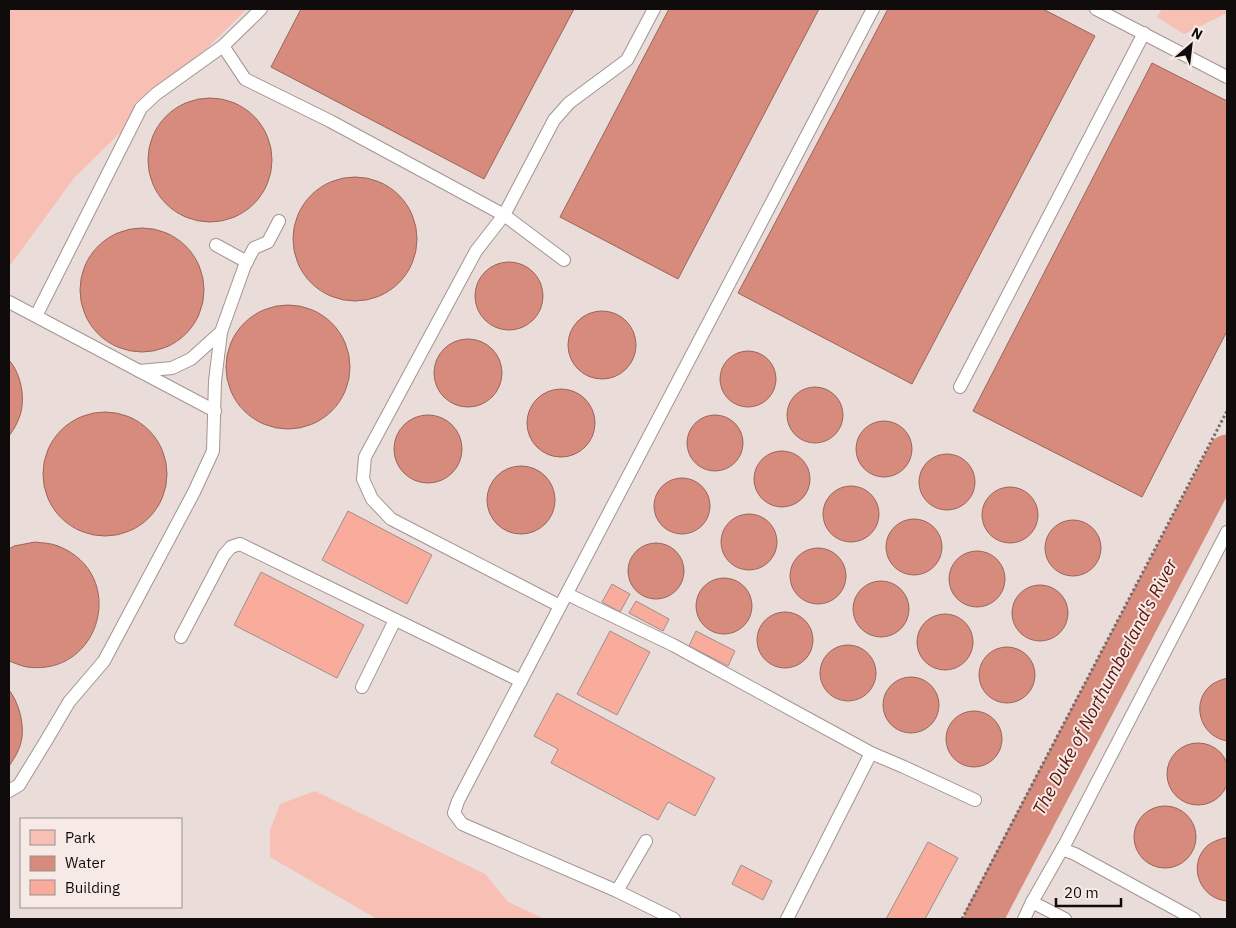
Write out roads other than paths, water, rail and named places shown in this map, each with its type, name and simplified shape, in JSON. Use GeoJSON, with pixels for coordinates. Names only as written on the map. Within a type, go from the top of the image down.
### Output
{"type":"FeatureCollection","features":[{"type":"Feature","properties":{"kind":"lane"},"geometry":{"type":"LineString","coordinates":[[36,316],[141,108],[156,94],[223,46],[261,9]]}},
{"type":"Feature","properties":{"kind":"lane"},"geometry":{"type":"LineString","coordinates":[[560,606],[391,518],[372,499],[363,479],[365,457],[476,251],[504,215],[554,120],[569,102],[627,60],[654,9]]}},
{"type":"Feature","properties":{"kind":"lane"},"geometry":{"type":"LineString","coordinates":[[674,919],[617,891],[462,824],[454,813],[458,801],[873,9]]}},
{"type":"Feature","properties":{"kind":"lane"},"geometry":{"type":"LineString","coordinates":[[1096,9],[1227,77]]}},
{"type":"Feature","properties":{"kind":"lane"},"geometry":{"type":"LineString","coordinates":[[960,387],[1144,33]]}},
{"type":"Feature","properties":{"kind":"lane"},"geometry":{"type":"LineString","coordinates":[[223,46],[245,79],[330,121],[504,215],[564,260]]}},
{"type":"Feature","properties":{"kind":"lane"},"geometry":{"type":"LineString","coordinates":[[9,791],[19,785],[70,702],[104,662],[194,492],[213,451],[215,381],[221,332],[254,248],[268,242],[279,221]]}},
{"type":"Feature","properties":{"kind":"lane"},"geometry":{"type":"LineString","coordinates":[[216,245],[247,262]]}},
{"type":"Feature","properties":{"kind":"lane"},"geometry":{"type":"LineString","coordinates":[[9,302],[215,411]]}},
{"type":"Feature","properties":{"kind":"lane"},"geometry":{"type":"LineString","coordinates":[[139,371],[172,368],[191,359],[221,332]]}},
{"type":"Feature","properties":{"kind":"lane"},"geometry":{"type":"LineString","coordinates":[[1024,919],[1227,532]]}},
{"type":"Feature","properties":{"kind":"lane"},"geometry":{"type":"LineString","coordinates":[[181,637],[224,555],[231,547],[240,544],[521,682]]}},
{"type":"Feature","properties":{"kind":"lane"},"geometry":{"type":"LineString","coordinates":[[566,594],[673,645],[871,753],[904,766],[975,800]]}},
{"type":"Feature","properties":{"kind":"lane"},"geometry":{"type":"LineString","coordinates":[[362,686],[395,620]]}},
{"type":"Feature","properties":{"kind":"lane"},"geometry":{"type":"LineString","coordinates":[[787,919],[871,753]]}},
{"type":"Feature","properties":{"kind":"lane"},"geometry":{"type":"LineString","coordinates":[[617,891],[646,841]]}},
{"type":"Feature","properties":{"kind":"lane"},"geometry":{"type":"LineString","coordinates":[[1062,849],[1075,854],[1194,919]]}},
{"type":"Feature","properties":{"kind":"lane"},"geometry":{"type":"LineString","coordinates":[[1032,902],[1066,919]]}},
{"type":"Feature","properties":{"kind":"water"},"geometry":{"type":"Polygon","coordinates":[[[301,9],[574,9],[484,179],[271,67],[301,9]]]}},
{"type":"Feature","properties":{"kind":"water"},"geometry":{"type":"Polygon","coordinates":[[[669,9],[819,9],[678,279],[560,217],[669,9]]]}},
{"type":"Feature","properties":{"kind":"water"},"geometry":{"type":"Polygon","coordinates":[[[888,9],[1043,9],[1095,36],[912,384],[738,293],[888,9]]]}},
{"type":"Feature","properties":{"kind":"water"},"geometry":{"type":"Polygon","coordinates":[[[1152,63],[1227,101],[1227,331],[1142,497],[973,411],[1152,63]]]}},
{"type":"Feature","properties":{"kind":"water"},"geometry":{"type":"Polygon","coordinates":[[[210,98],[234,102],[254,116],[268,136],[272,160],[268,184],[254,204],[234,218],[210,222],[186,218],[166,204],[152,184],[148,160],[152,136],[166,116],[186,102],[210,98]]]}},
{"type":"Feature","properties":{"kind":"water"},"geometry":{"type":"Polygon","coordinates":[[[355,177],[379,181],[399,195],[413,215],[417,239],[413,263],[399,283],[379,297],[355,301],[331,297],[311,283],[297,263],[293,239],[297,215],[311,195],[331,181],[355,177]]]}},
{"type":"Feature","properties":{"kind":"water"},"geometry":{"type":"Polygon","coordinates":[[[142,228],[166,232],[186,246],[200,266],[204,290],[200,314],[186,334],[166,348],[142,352],[118,348],[98,334],[84,314],[80,290],[84,266],[98,246],[118,232],[142,228]]]}},
{"type":"Feature","properties":{"kind":"water"},"geometry":{"type":"Polygon","coordinates":[[[502,262],[516,262],[528,267],[538,277],[543,289],[543,303],[538,315],[528,325],[516,330],[502,330],[490,325],[480,315],[475,303],[475,289],[480,277],[490,267],[502,262]]]}},
{"type":"Feature","properties":{"kind":"water"},"geometry":{"type":"Polygon","coordinates":[[[288,305],[312,309],[332,323],[346,343],[350,367],[346,391],[332,411],[312,425],[288,429],[264,425],[244,411],[230,391],[226,367],[230,343],[244,323],[264,309],[288,305]]]}},
{"type":"Feature","properties":{"kind":"water"},"geometry":{"type":"Polygon","coordinates":[[[595,311],[609,311],[621,316],[631,326],[636,338],[636,352],[631,364],[621,374],[609,379],[595,379],[583,374],[573,364],[568,352],[568,338],[573,326],[583,316],[595,311]]]}},
{"type":"Feature","properties":{"kind":"water"},"geometry":{"type":"Polygon","coordinates":[[[461,339],[475,339],[487,344],[497,354],[502,366],[502,380],[497,392],[487,402],[475,407],[461,407],[449,402],[439,392],[434,380],[434,366],[439,354],[449,344],[461,339]]]}},
{"type":"Feature","properties":{"kind":"water"},"geometry":{"type":"Polygon","coordinates":[[[742,351],[754,351],[764,355],[772,363],[776,379],[772,395],[764,403],[754,407],[742,407],[732,403],[724,395],[720,385],[720,373],[724,363],[732,355],[742,351]]]}},
{"type":"Feature","properties":{"kind":"water"},"geometry":{"type":"Polygon","coordinates":[[[9,360],[18,375],[22,400],[19,418],[9,436],[9,360]]]}},
{"type":"Feature","properties":{"kind":"water"},"geometry":{"type":"Polygon","coordinates":[[[809,387],[821,387],[831,391],[839,399],[843,415],[839,431],[831,439],[821,443],[809,443],[799,439],[791,431],[787,421],[787,409],[791,399],[799,391],[809,387]]]}},
{"type":"Feature","properties":{"kind":"water"},"geometry":{"type":"Polygon","coordinates":[[[554,389],[568,389],[580,394],[590,404],[595,416],[595,430],[590,442],[580,452],[568,457],[554,457],[542,452],[532,442],[527,430],[527,416],[532,404],[542,394],[554,389]]]}},
{"type":"Feature","properties":{"kind":"water"},"geometry":{"type":"Polygon","coordinates":[[[105,412],[129,416],[149,430],[163,450],[167,474],[163,498],[149,518],[129,532],[105,536],[81,532],[61,518],[47,498],[43,474],[47,450],[61,430],[81,416],[105,412]]]}},
{"type":"Feature","properties":{"kind":"water"},"geometry":{"type":"Polygon","coordinates":[[[421,415],[435,415],[447,420],[457,430],[462,442],[462,456],[457,468],[447,478],[435,483],[421,483],[409,478],[399,468],[394,456],[394,442],[399,430],[409,420],[421,415]]]}},
{"type":"Feature","properties":{"kind":"water"},"geometry":{"type":"Polygon","coordinates":[[[709,415],[721,415],[731,419],[739,427],[743,443],[739,459],[731,467],[721,471],[709,471],[699,467],[691,459],[687,449],[687,437],[691,427],[699,419],[709,415]]]}},
{"type":"Feature","properties":{"kind":"water"},"geometry":{"type":"Polygon","coordinates":[[[878,421],[890,421],[900,425],[908,433],[912,449],[908,465],[900,473],[890,477],[878,477],[868,473],[860,465],[856,455],[856,443],[860,433],[868,425],[878,421]]]}},
{"type":"Feature","properties":{"kind":"water"},"geometry":{"type":"Polygon","coordinates":[[[776,451],[788,451],[798,455],[806,463],[810,479],[806,495],[798,503],[788,507],[776,507],[766,503],[758,495],[754,485],[754,473],[758,463],[766,455],[776,451]]]}},
{"type":"Feature","properties":{"kind":"water"},"geometry":{"type":"Polygon","coordinates":[[[941,454],[953,454],[963,458],[971,466],[975,482],[971,498],[963,506],[953,510],[941,510],[931,506],[923,498],[919,488],[919,476],[923,466],[931,458],[941,454]]]}},
{"type":"Feature","properties":{"kind":"water"},"geometry":{"type":"Polygon","coordinates":[[[514,466],[528,466],[540,471],[550,481],[555,493],[555,507],[550,519],[540,529],[528,534],[514,534],[502,529],[492,519],[487,507],[487,493],[492,481],[502,471],[514,466]]]}},
{"type":"Feature","properties":{"kind":"water"},"geometry":{"type":"Polygon","coordinates":[[[676,478],[688,478],[698,482],[706,490],[710,506],[706,522],[698,530],[688,534],[676,534],[666,530],[658,522],[654,512],[654,500],[658,490],[666,482],[676,478]]]}},
{"type":"Feature","properties":{"kind":"water"},"geometry":{"type":"Polygon","coordinates":[[[845,486],[857,486],[867,490],[875,498],[879,514],[875,530],[867,538],[857,542],[845,542],[835,538],[827,530],[823,520],[823,508],[827,498],[835,490],[845,486]]]}},
{"type":"Feature","properties":{"kind":"water"},"geometry":{"type":"Polygon","coordinates":[[[1004,487],[1016,487],[1026,491],[1034,499],[1038,515],[1034,531],[1026,539],[1016,543],[1004,543],[994,539],[986,531],[982,521],[982,509],[986,499],[994,491],[1004,487]]]}},
{"type":"Feature","properties":{"kind":"water"},"geometry":{"type":"Polygon","coordinates":[[[743,514],[755,514],[765,518],[773,526],[777,542],[773,558],[765,566],[755,570],[743,570],[733,566],[725,558],[721,548],[721,536],[725,526],[733,518],[743,514]]]}},
{"type":"Feature","properties":{"kind":"water"},"geometry":{"type":"Polygon","coordinates":[[[908,519],[920,519],[930,523],[938,531],[942,547],[938,563],[930,571],[920,575],[908,575],[898,571],[890,563],[886,553],[886,541],[890,531],[898,523],[908,519]]]}},
{"type":"Feature","properties":{"kind":"water"},"geometry":{"type":"Polygon","coordinates":[[[1067,520],[1079,520],[1089,524],[1097,532],[1101,548],[1097,564],[1089,572],[1079,576],[1067,576],[1057,572],[1049,564],[1045,554],[1045,542],[1049,532],[1057,524],[1067,520]]]}},
{"type":"Feature","properties":{"kind":"water"},"geometry":{"type":"Polygon","coordinates":[[[35,542],[58,546],[80,560],[94,578],[99,599],[97,621],[88,640],[73,656],[52,666],[27,667],[9,661],[9,549],[14,546],[35,542]]]}},
{"type":"Feature","properties":{"kind":"water"},"geometry":{"type":"Polygon","coordinates":[[[650,543],[662,543],[672,547],[680,555],[684,571],[680,587],[672,595],[662,599],[650,599],[640,595],[632,587],[628,577],[628,565],[632,555],[640,547],[650,543]]]}},
{"type":"Feature","properties":{"kind":"water"},"geometry":{"type":"Polygon","coordinates":[[[812,548],[824,548],[834,552],[842,560],[846,576],[842,592],[834,600],[824,604],[812,604],[802,600],[794,592],[790,582],[790,570],[794,560],[802,552],[812,548]]]}},
{"type":"Feature","properties":{"kind":"water"},"geometry":{"type":"Polygon","coordinates":[[[971,551],[983,551],[993,555],[1001,563],[1005,579],[1001,595],[993,603],[983,607],[971,607],[961,603],[953,595],[949,585],[949,573],[953,563],[961,555],[971,551]]]}},
{"type":"Feature","properties":{"kind":"water"},"geometry":{"type":"Polygon","coordinates":[[[718,578],[730,578],[740,582],[748,590],[752,606],[748,622],[740,630],[730,634],[718,634],[708,630],[700,622],[696,612],[696,600],[700,590],[708,582],[718,578]]]}},
{"type":"Feature","properties":{"kind":"water"},"geometry":{"type":"Polygon","coordinates":[[[875,581],[887,581],[897,585],[905,593],[909,609],[905,625],[897,633],[887,637],[875,637],[865,633],[857,625],[853,615],[853,603],[857,593],[865,585],[875,581]]]}},
{"type":"Feature","properties":{"kind":"water"},"geometry":{"type":"Polygon","coordinates":[[[1034,585],[1046,585],[1056,589],[1064,597],[1068,613],[1064,629],[1056,637],[1046,641],[1034,641],[1024,637],[1016,629],[1012,619],[1012,607],[1016,597],[1024,589],[1034,585]]]}},
{"type":"Feature","properties":{"kind":"water"},"geometry":{"type":"Polygon","coordinates":[[[779,612],[791,612],[801,616],[809,624],[813,640],[809,656],[801,664],[791,668],[779,668],[769,664],[761,656],[757,646],[757,634],[761,624],[769,616],[779,612]]]}},
{"type":"Feature","properties":{"kind":"water"},"geometry":{"type":"Polygon","coordinates":[[[939,614],[951,614],[961,618],[969,626],[973,642],[969,658],[961,666],[951,670],[939,670],[929,666],[921,658],[917,648],[917,636],[921,626],[929,618],[939,614]]]}},
{"type":"Feature","properties":{"kind":"water"},"geometry":{"type":"Polygon","coordinates":[[[842,645],[854,645],[864,649],[872,657],[876,673],[872,689],[864,697],[854,701],[842,701],[832,697],[824,689],[820,679],[820,667],[824,657],[832,649],[842,645]]]}},
{"type":"Feature","properties":{"kind":"water"},"geometry":{"type":"Polygon","coordinates":[[[1001,647],[1013,647],[1023,651],[1031,659],[1035,675],[1031,691],[1023,699],[1013,703],[1001,703],[991,699],[983,691],[979,681],[979,669],[983,659],[991,651],[1001,647]]]}},
{"type":"Feature","properties":{"kind":"water"},"geometry":{"type":"Polygon","coordinates":[[[905,677],[917,677],[927,681],[935,689],[939,705],[935,721],[927,729],[917,733],[905,733],[895,729],[887,721],[883,711],[883,699],[887,689],[895,681],[905,677]]]}},
{"type":"Feature","properties":{"kind":"water"},"geometry":{"type":"Polygon","coordinates":[[[1227,678],[1227,741],[1216,737],[1205,727],[1200,714],[1200,706],[1201,699],[1209,687],[1215,682],[1227,678]]]}},
{"type":"Feature","properties":{"kind":"water"},"geometry":{"type":"Polygon","coordinates":[[[9,690],[18,706],[22,731],[19,748],[9,766],[9,690]]]}},
{"type":"Feature","properties":{"kind":"water"},"geometry":{"type":"Polygon","coordinates":[[[968,711],[980,711],[990,715],[998,723],[1002,739],[998,755],[990,763],[980,767],[968,767],[958,763],[950,755],[946,745],[946,733],[950,723],[958,715],[968,711]]]}},
{"type":"Feature","properties":{"kind":"water"},"geometry":{"type":"Polygon","coordinates":[[[1192,743],[1204,743],[1220,752],[1227,762],[1229,774],[1227,786],[1220,796],[1204,805],[1192,805],[1181,800],[1172,791],[1167,780],[1167,768],[1172,757],[1181,748],[1192,743]]]}},
{"type":"Feature","properties":{"kind":"water"},"geometry":{"type":"Polygon","coordinates":[[[1159,806],[1171,806],[1187,815],[1194,825],[1196,837],[1194,849],[1187,859],[1171,868],[1159,868],[1148,863],[1139,854],[1134,843],[1134,831],[1139,820],[1148,811],[1159,806]]]}},
{"type":"Feature","properties":{"kind":"water"},"geometry":{"type":"Polygon","coordinates":[[[1227,838],[1227,901],[1210,895],[1200,881],[1197,872],[1200,855],[1206,847],[1212,842],[1227,838]]]}},
{"type":"Feature","properties":{"kind":"waterway","name":"The Duke of Northumberland's River"},"geometry":{"type":"LineString","coordinates":[[983,919],[1227,454]]}}]}
